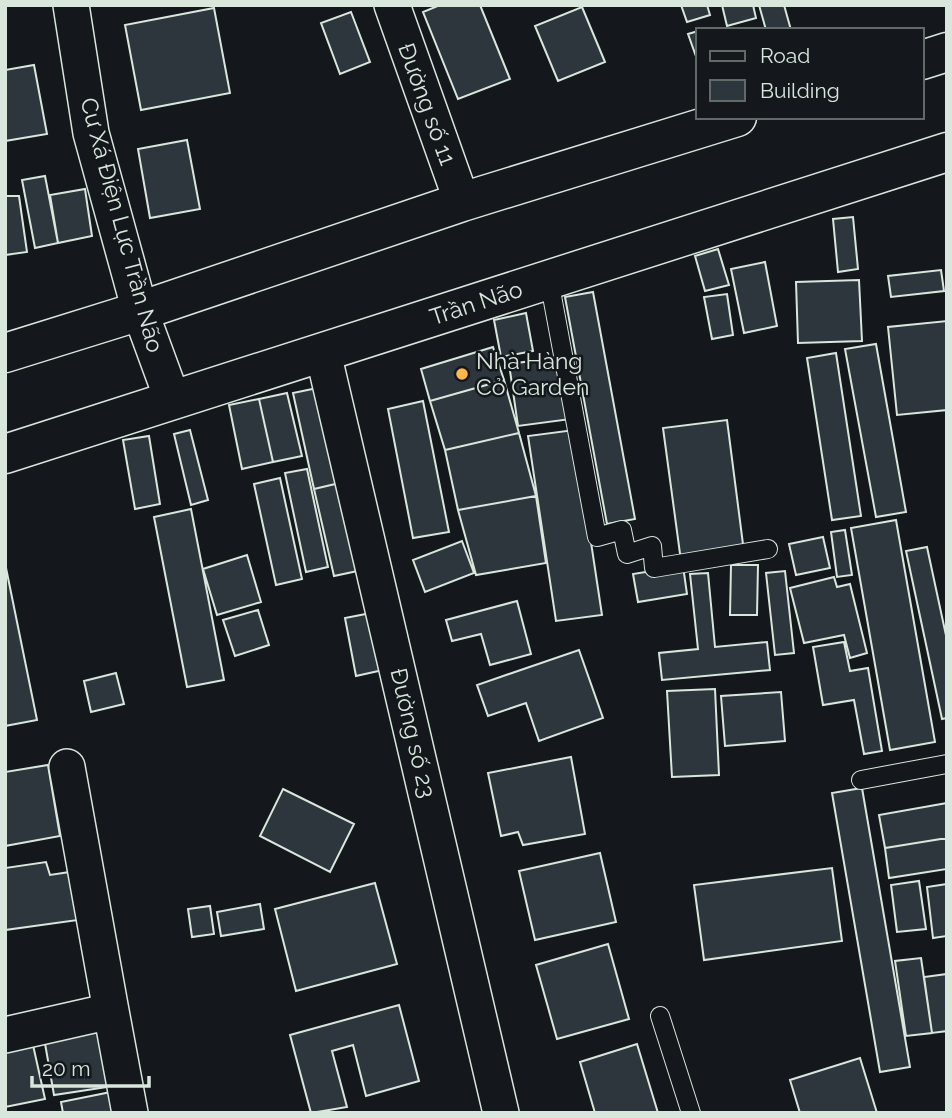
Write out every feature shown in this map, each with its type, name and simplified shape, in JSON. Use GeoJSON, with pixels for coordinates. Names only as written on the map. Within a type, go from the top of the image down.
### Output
{"type":"FeatureCollection","features":[{"type":"Feature","properties":{"kind":"main road"},"geometry":{"type":"LineString","coordinates":[[924,59],[947,52]]}},
{"type":"Feature","properties":{"kind":"main road"},"geometry":{"type":"LineString","coordinates":[[5,353],[140,311],[462,202],[731,119]]}},
{"type":"Feature","properties":{"kind":"main road","name":"Trần Não"},"geometry":{"type":"LineString","coordinates":[[5,454],[947,152]]}},
{"type":"Feature","properties":{"kind":"street","name":"Cư Xá Điện Lực Trần Não"},"geometry":{"type":"LineString","coordinates":[[71,5],[92,133],[140,311],[173,401]]}},
{"type":"Feature","properties":{"kind":"street","name":"Đường số 11"},"geometry":{"type":"LineString","coordinates":[[393,5],[462,202]]}},
{"type":"Feature","properties":{"kind":"street","name":"Đường số 23"},"geometry":{"type":"LineString","coordinates":[[323,353],[501,1113]]}},
{"type":"Feature","properties":{"kind":"street"},"geometry":{"type":"LineString","coordinates":[[67,767],[130,1113]]}},
{"type":"Feature","properties":{"kind":"street"},"geometry":{"type":"LineString","coordinates":[[5,1035],[111,1011]]}},
{"type":"Feature","properties":{"kind":"lane"},"geometry":{"type":"LineString","coordinates":[[549,280],[597,537],[622,530],[627,554],[652,546],[654,568],[768,549]]}},
{"type":"Feature","properties":{"kind":"lane"},"geometry":{"type":"LineString","coordinates":[[861,780],[947,764]]}},
{"type":"Feature","properties":{"kind":"lane"},"geometry":{"type":"LineString","coordinates":[[660,1016],[691,1113]]}},
{"type":"Feature","properties":{"kind":"building"},"geometry":{"type":"Polygon","coordinates":[[[440,5],[480,5],[510,79],[458,99],[423,12],[440,5]]]}},
{"type":"Feature","properties":{"kind":"building"},"geometry":{"type":"Polygon","coordinates":[[[681,5],[707,5],[710,15],[687,22],[681,5]]]}},
{"type":"Feature","properties":{"kind":"building"},"geometry":{"type":"Polygon","coordinates":[[[722,5],[753,5],[756,18],[727,26],[722,5]]]}},
{"type":"Feature","properties":{"kind":"building"},"geometry":{"type":"Polygon","coordinates":[[[759,5],[784,5],[790,28],[765,28],[759,5]]]}},
{"type":"Feature","properties":{"kind":"building"},"geometry":{"type":"Polygon","coordinates":[[[582,7],[605,62],[558,81],[535,26],[582,7]]]}},
{"type":"Feature","properties":{"kind":"building"},"geometry":{"type":"Polygon","coordinates":[[[214,8],[230,93],[141,110],[125,25],[214,8]]]}},
{"type":"Feature","properties":{"kind":"building"},"geometry":{"type":"Polygon","coordinates":[[[351,12],[370,62],[340,74],[321,23],[351,12]]]}},
{"type":"Feature","properties":{"kind":"building"},"geometry":{"type":"Polygon","coordinates":[[[696,32],[696,56],[688,34],[696,32]]]}},
{"type":"Feature","properties":{"kind":"building"},"geometry":{"type":"Polygon","coordinates":[[[34,65],[47,134],[5,141],[5,70],[34,65]]]}},
{"type":"Feature","properties":{"kind":"building"},"geometry":{"type":"Polygon","coordinates":[[[187,140],[200,209],[150,218],[138,149],[187,140]]]}},
{"type":"Feature","properties":{"kind":"building"},"geometry":{"type":"Polygon","coordinates":[[[45,176],[58,243],[35,248],[22,180],[45,176]]]}},
{"type":"Feature","properties":{"kind":"building"},"geometry":{"type":"Polygon","coordinates":[[[85,189],[92,236],[58,243],[50,195],[85,189]]]}},
{"type":"Feature","properties":{"kind":"building"},"geometry":{"type":"Polygon","coordinates":[[[5,196],[19,196],[27,252],[5,255],[5,196]]]}},
{"type":"Feature","properties":{"kind":"building"},"geometry":{"type":"Polygon","coordinates":[[[853,217],[858,269],[838,272],[833,219],[853,217]]]}},
{"type":"Feature","properties":{"kind":"building"},"geometry":{"type":"Polygon","coordinates":[[[718,249],[729,285],[705,291],[695,256],[718,249]]]}},
{"type":"Feature","properties":{"kind":"building"},"geometry":{"type":"Polygon","coordinates":[[[765,262],[777,326],[744,333],[731,269],[765,262]]]}},
{"type":"Feature","properties":{"kind":"building"},"geometry":{"type":"Polygon","coordinates":[[[941,270],[944,291],[891,297],[888,276],[941,270]]]}},
{"type":"Feature","properties":{"kind":"building"},"geometry":{"type":"Polygon","coordinates":[[[859,280],[862,341],[798,343],[796,282],[859,280]]]}},
{"type":"Feature","properties":{"kind":"building"},"geometry":{"type":"Polygon","coordinates":[[[593,292],[635,519],[607,524],[565,297],[593,292]]]}},
{"type":"Feature","properties":{"kind":"building"},"geometry":{"type":"Polygon","coordinates":[[[727,294],[733,335],[712,339],[704,297],[727,294]]]}},
{"type":"Feature","properties":{"kind":"building"},"geometry":{"type":"Polygon","coordinates":[[[526,313],[533,351],[501,357],[494,320],[526,313]]]}},
{"type":"Feature","properties":{"kind":"building"},"geometry":{"type":"Polygon","coordinates":[[[947,321],[947,410],[897,415],[888,327],[947,321]]]}},
{"type":"Feature","properties":{"kind":"building"},"geometry":{"type":"Polygon","coordinates":[[[876,344],[906,512],[876,517],[845,349],[876,344]]]}},
{"type":"Feature","properties":{"kind":"building","name":"Nhà Hàng Cỏ Garden"},"geometry":{"type":"Polygon","coordinates":[[[493,347],[504,380],[430,401],[421,369],[493,347]]]}},
{"type":"Feature","properties":{"kind":"building"},"geometry":{"type":"Polygon","coordinates":[[[836,353],[861,516],[832,520],[807,358],[836,353]]]}},
{"type":"Feature","properties":{"kind":"building"},"geometry":{"type":"Polygon","coordinates":[[[562,357],[571,419],[518,426],[509,364],[562,357]]]}},
{"type":"Feature","properties":{"kind":"building"},"geometry":{"type":"Polygon","coordinates":[[[504,380],[519,433],[445,450],[430,401],[504,380]]]}},
{"type":"Feature","properties":{"kind":"building"},"geometry":{"type":"Polygon","coordinates":[[[327,386],[348,481],[314,489],[293,393],[327,386]]]}},
{"type":"Feature","properties":{"kind":"building"},"geometry":{"type":"Polygon","coordinates":[[[287,393],[302,456],[273,462],[259,399],[287,393]]]}},
{"type":"Feature","properties":{"kind":"building"},"geometry":{"type":"Polygon","coordinates":[[[259,399],[273,462],[242,469],[229,405],[259,399]]]}},
{"type":"Feature","properties":{"kind":"building"},"geometry":{"type":"Polygon","coordinates":[[[423,401],[449,532],[413,538],[388,409],[423,401]]]}},
{"type":"Feature","properties":{"kind":"building"},"geometry":{"type":"Polygon","coordinates":[[[727,420],[744,552],[681,561],[663,428],[727,420]]]}},
{"type":"Feature","properties":{"kind":"building"},"geometry":{"type":"Polygon","coordinates":[[[190,430],[208,500],[191,505],[174,434],[190,430]]]}},
{"type":"Feature","properties":{"kind":"building"},"geometry":{"type":"Polygon","coordinates":[[[574,430],[602,615],[556,621],[528,436],[574,430]]]}},
{"type":"Feature","properties":{"kind":"building"},"geometry":{"type":"Polygon","coordinates":[[[519,433],[536,496],[458,510],[445,450],[519,433]]]}},
{"type":"Feature","properties":{"kind":"building"},"geometry":{"type":"Polygon","coordinates":[[[149,436],[160,504],[135,509],[123,440],[149,436]]]}},
{"type":"Feature","properties":{"kind":"building"},"geometry":{"type":"Polygon","coordinates":[[[307,469],[328,567],[306,572],[285,473],[307,469]]]}},
{"type":"Feature","properties":{"kind":"building"},"geometry":{"type":"Polygon","coordinates":[[[280,478],[302,579],[276,585],[254,484],[280,478]]]}},
{"type":"Feature","properties":{"kind":"building"},"geometry":{"type":"Polygon","coordinates":[[[348,481],[367,569],[334,576],[314,489],[348,481]]]}},
{"type":"Feature","properties":{"kind":"building"},"geometry":{"type":"Polygon","coordinates":[[[536,496],[546,563],[476,575],[458,510],[536,496]]]}},
{"type":"Feature","properties":{"kind":"building"},"geometry":{"type":"Polygon","coordinates":[[[191,509],[224,680],[187,687],[154,517],[191,509]]]}},
{"type":"Feature","properties":{"kind":"building"},"geometry":{"type":"Polygon","coordinates":[[[896,520],[935,742],[890,750],[851,528],[896,520]]]}},
{"type":"Feature","properties":{"kind":"building"},"geometry":{"type":"Polygon","coordinates":[[[845,530],[852,575],[837,577],[831,532],[845,530]]]}},
{"type":"Feature","properties":{"kind":"building"},"geometry":{"type":"Polygon","coordinates":[[[823,537],[830,568],[796,575],[789,544],[823,537]]]}},
{"type":"Feature","properties":{"kind":"building"},"geometry":{"type":"Polygon","coordinates":[[[462,541],[474,573],[425,592],[413,560],[462,541]]]}},
{"type":"Feature","properties":{"kind":"building"},"geometry":{"type":"Polygon","coordinates":[[[927,547],[947,640],[947,718],[942,719],[906,551],[927,547]]]}},
{"type":"Feature","properties":{"kind":"building"},"geometry":{"type":"Polygon","coordinates":[[[247,555],[261,602],[217,615],[203,569],[247,555]]]}},
{"type":"Feature","properties":{"kind":"building"},"geometry":{"type":"Polygon","coordinates":[[[5,563],[37,720],[5,726],[5,563]]]}},
{"type":"Feature","properties":{"kind":"building"},"geometry":{"type":"Polygon","coordinates":[[[731,565],[758,565],[757,615],[730,615],[731,565]]]}},
{"type":"Feature","properties":{"kind":"building"},"geometry":{"type":"Polygon","coordinates":[[[683,566],[687,594],[638,602],[633,574],[683,566]]]}},
{"type":"Feature","properties":{"kind":"building"},"geometry":{"type":"Polygon","coordinates":[[[785,571],[794,653],[775,655],[766,573],[785,571]]]}},
{"type":"Feature","properties":{"kind":"building"},"geometry":{"type":"Polygon","coordinates":[[[708,573],[715,647],[767,642],[770,670],[662,680],[659,653],[698,649],[690,574],[708,573]]]}},
{"type":"Feature","properties":{"kind":"building"},"geometry":{"type":"Polygon","coordinates":[[[834,577],[837,587],[850,584],[867,653],[850,658],[844,635],[804,643],[790,588],[834,577]]]}},
{"type":"Feature","properties":{"kind":"building"},"geometry":{"type":"Polygon","coordinates":[[[517,601],[531,654],[490,665],[481,634],[452,641],[446,620],[517,601]]]}},
{"type":"Feature","properties":{"kind":"building"},"geometry":{"type":"Polygon","coordinates":[[[258,610],[269,645],[235,656],[223,620],[258,610]]]}},
{"type":"Feature","properties":{"kind":"building"},"geometry":{"type":"Polygon","coordinates":[[[371,613],[383,670],[356,676],[345,618],[371,613]]]}},
{"type":"Feature","properties":{"kind":"building"},"geometry":{"type":"Polygon","coordinates":[[[844,642],[850,671],[868,668],[882,751],[864,754],[854,700],[823,705],[813,647],[844,642]]]}},
{"type":"Feature","properties":{"kind":"building"},"geometry":{"type":"Polygon","coordinates":[[[579,650],[603,718],[539,741],[526,703],[488,716],[477,685],[579,650]]]}},
{"type":"Feature","properties":{"kind":"building"},"geometry":{"type":"Polygon","coordinates":[[[116,673],[124,704],[91,712],[84,681],[116,673]]]}},
{"type":"Feature","properties":{"kind":"building"},"geometry":{"type":"Polygon","coordinates":[[[715,689],[719,775],[672,777],[667,691],[715,689]]]}},
{"type":"Feature","properties":{"kind":"building"},"geometry":{"type":"Polygon","coordinates":[[[781,692],[785,741],[725,746],[721,696],[781,692]]]}},
{"type":"Feature","properties":{"kind":"building"},"geometry":{"type":"Polygon","coordinates":[[[571,757],[585,834],[523,845],[518,832],[501,836],[488,773],[571,757]]]}},
{"type":"Feature","properties":{"kind":"building"},"geometry":{"type":"Polygon","coordinates":[[[48,765],[60,836],[5,846],[5,772],[48,765]]]}},
{"type":"Feature","properties":{"kind":"building"},"geometry":{"type":"Polygon","coordinates":[[[862,788],[910,1067],[880,1072],[832,793],[862,788]]]}},
{"type":"Feature","properties":{"kind":"building"},"geometry":{"type":"Polygon","coordinates":[[[283,789],[354,824],[330,872],[260,836],[283,789]]]}},
{"type":"Feature","properties":{"kind":"building"},"geometry":{"type":"Polygon","coordinates":[[[947,803],[947,838],[885,848],[879,815],[947,803]]]}},
{"type":"Feature","properties":{"kind":"building"},"geometry":{"type":"Polygon","coordinates":[[[947,838],[947,869],[889,878],[885,848],[947,838]]]}},
{"type":"Feature","properties":{"kind":"building"},"geometry":{"type":"Polygon","coordinates":[[[600,853],[616,922],[535,940],[519,871],[600,853]]]}},
{"type":"Feature","properties":{"kind":"building"},"geometry":{"type":"Polygon","coordinates":[[[46,862],[50,875],[70,872],[78,920],[5,930],[5,868],[46,862]]]}},
{"type":"Feature","properties":{"kind":"building"},"geometry":{"type":"Polygon","coordinates":[[[832,868],[842,941],[704,960],[694,885],[832,868]]]}},
{"type":"Feature","properties":{"kind":"building"},"geometry":{"type":"Polygon","coordinates":[[[919,881],[926,929],[897,932],[891,885],[919,881]]]}},
{"type":"Feature","properties":{"kind":"building"},"geometry":{"type":"Polygon","coordinates":[[[375,883],[397,964],[296,991],[275,909],[375,883]]]}},
{"type":"Feature","properties":{"kind":"building"},"geometry":{"type":"Polygon","coordinates":[[[947,884],[947,936],[933,938],[927,887],[947,884]]]}},
{"type":"Feature","properties":{"kind":"building"},"geometry":{"type":"Polygon","coordinates":[[[260,904],[264,929],[221,936],[217,912],[260,904]]]}},
{"type":"Feature","properties":{"kind":"building"},"geometry":{"type":"Polygon","coordinates":[[[210,906],[214,934],[192,937],[188,909],[210,906]]]}},
{"type":"Feature","properties":{"kind":"building"},"geometry":{"type":"Polygon","coordinates":[[[608,944],[629,1019],[557,1039],[536,965],[608,944]]]}},
{"type":"Feature","properties":{"kind":"building"},"geometry":{"type":"Polygon","coordinates":[[[921,958],[932,1033],[906,1036],[895,961],[921,958]]]}},
{"type":"Feature","properties":{"kind":"building"},"geometry":{"type":"Polygon","coordinates":[[[947,974],[947,1031],[932,1033],[924,977],[947,974]]]}},
{"type":"Feature","properties":{"kind":"building"},"geometry":{"type":"Polygon","coordinates":[[[399,1005],[419,1081],[366,1096],[353,1045],[332,1051],[347,1107],[311,1113],[290,1035],[399,1005]]]}},
{"type":"Feature","properties":{"kind":"building"},"geometry":{"type":"Polygon","coordinates":[[[105,1031],[114,1086],[54,1095],[43,1032],[105,1031]]]}},
{"type":"Feature","properties":{"kind":"building"},"geometry":{"type":"Polygon","coordinates":[[[31,1036],[45,1099],[5,1107],[5,1042],[31,1036]]]}},
{"type":"Feature","properties":{"kind":"building"},"geometry":{"type":"Polygon","coordinates":[[[637,1044],[658,1113],[595,1113],[580,1062],[637,1044]]]}},
{"type":"Feature","properties":{"kind":"building"},"geometry":{"type":"Polygon","coordinates":[[[860,1058],[877,1113],[800,1113],[790,1080],[860,1058]]]}},
{"type":"Feature","properties":{"kind":"building"},"geometry":{"type":"Polygon","coordinates":[[[116,1091],[121,1113],[63,1113],[61,1102],[116,1091]]]}},
{"type":"Feature","properties":{"kind":"place","name":"Nhà Hàng Cỏ Garden"},"geometry":{"type":"Point","coordinates":[462,374]}}]}
